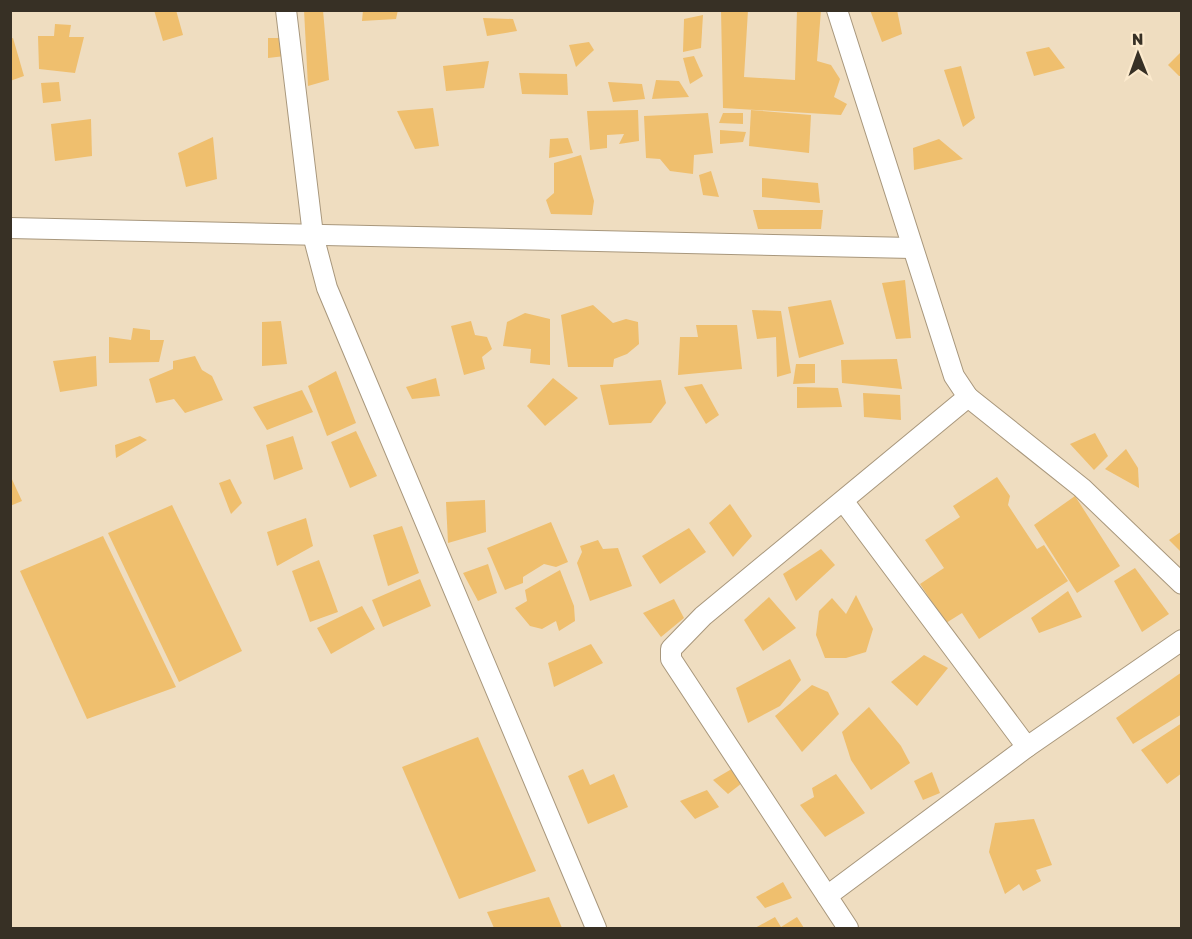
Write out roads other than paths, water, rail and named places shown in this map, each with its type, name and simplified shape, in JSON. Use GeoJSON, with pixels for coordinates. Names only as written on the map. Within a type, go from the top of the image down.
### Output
{"type":"FeatureCollection","features":[{"type":"Feature","properties":{"kind":"street"},"geometry":{"type":"LineString","coordinates":[[286,10],[313,235],[327,288],[596,928]]}},
{"type":"Feature","properties":{"kind":"street"},"geometry":{"type":"LineString","coordinates":[[837,10],[954,376],[968,397],[1082,488],[1182,584]]}},
{"type":"Feature","properties":{"kind":"street"},"geometry":{"type":"LineString","coordinates":[[10,228],[912,248]]}},
{"type":"Feature","properties":{"kind":"street"},"geometry":{"type":"LineString","coordinates":[[848,928],[675,667],[670,659],[671,649],[703,616],[844,502],[968,397]]}},
{"type":"Feature","properties":{"kind":"street"},"geometry":{"type":"LineString","coordinates":[[844,502],[1027,747]]}},
{"type":"Feature","properties":{"kind":"street"},"geometry":{"type":"LineString","coordinates":[[827,896],[1027,747],[1182,640]]}}]}
